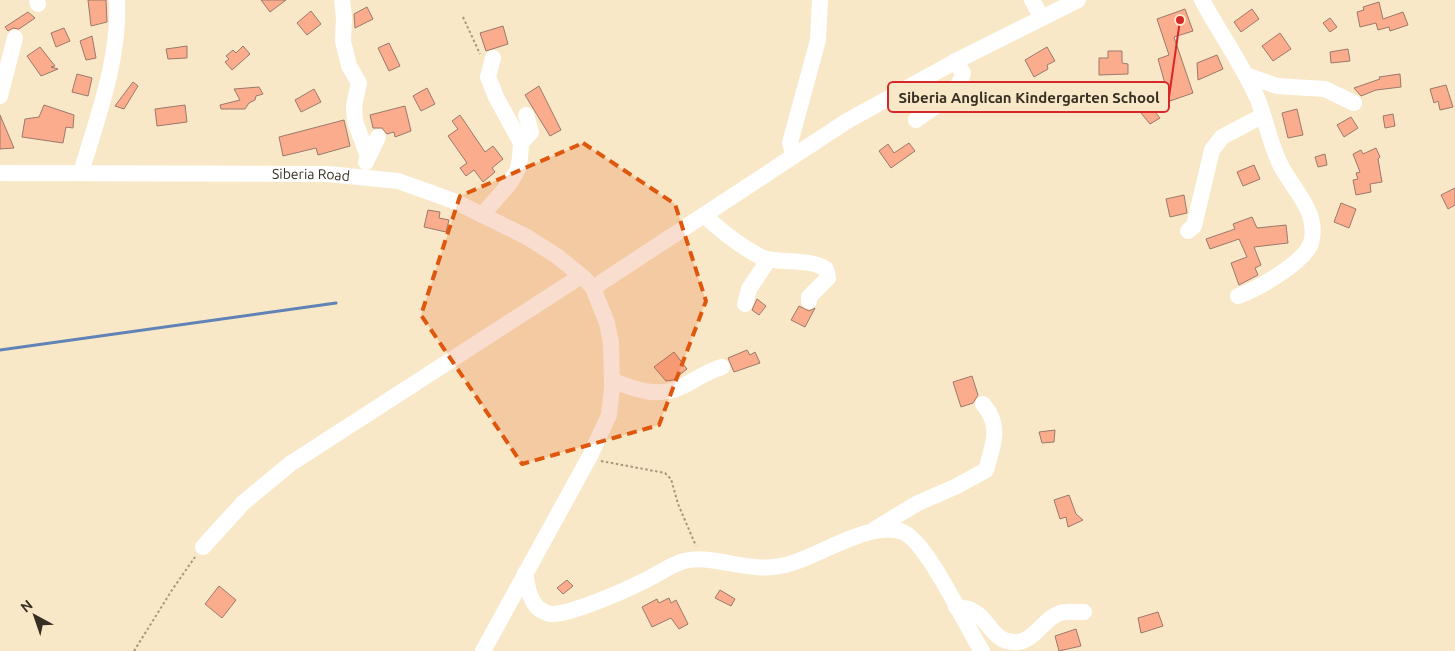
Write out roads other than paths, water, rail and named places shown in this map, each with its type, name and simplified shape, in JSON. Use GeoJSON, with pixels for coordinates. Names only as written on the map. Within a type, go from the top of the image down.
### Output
{"type":"FeatureCollection","features":[{"type":"Feature","properties":{"kind":"street"},"geometry":{"type":"LineString","coordinates":[[81,173],[107,83],[116,39],[117,0]]}},
{"type":"Feature","properties":{"kind":"street"},"geometry":{"type":"LineString","coordinates":[[342,0],[344,17],[342,41],[349,66],[358,83],[354,106],[355,121],[368,157]]}},
{"type":"Feature","properties":{"kind":"street"},"geometry":{"type":"LineString","coordinates":[[794,156],[790,143],[818,40],[820,0]]}},
{"type":"Feature","properties":{"kind":"street"},"geometry":{"type":"LineString","coordinates":[[1032,0],[1042,18]]}},
{"type":"Feature","properties":{"kind":"street"},"geometry":{"type":"LineString","coordinates":[[483,651],[590,456],[608,415],[612,380],[611,343],[607,323],[593,288],[847,121],[955,61],[1078,0]]}},
{"type":"Feature","properties":{"kind":"street"},"geometry":{"type":"LineString","coordinates":[[1202,0],[1246,75],[1258,100],[1280,164],[1306,204],[1312,236],[1310,246],[1300,257],[1268,282],[1253,291],[1238,296]]}},
{"type":"Feature","properties":{"kind":"street"},"geometry":{"type":"LineString","coordinates":[[0,96],[15,38]]}},
{"type":"Feature","properties":{"kind":"street"},"geometry":{"type":"LineString","coordinates":[[482,215],[493,205],[518,169],[521,143],[496,97],[488,77],[493,58]]}},
{"type":"Feature","properties":{"kind":"street"},"geometry":{"type":"LineString","coordinates":[[916,120],[944,99],[961,82],[963,73],[955,61]]}},
{"type":"Feature","properties":{"kind":"street"},"geometry":{"type":"LineString","coordinates":[[1246,75],[1277,86],[1325,88],[1354,103]]}},
{"type":"Feature","properties":{"kind":"street"},"geometry":{"type":"LineString","coordinates":[[521,143],[531,132],[526,115]]}},
{"type":"Feature","properties":{"kind":"street"},"geometry":{"type":"LineString","coordinates":[[1188,232],[1194,226],[1212,150],[1222,137],[1262,116]]}},
{"type":"Feature","properties":{"kind":"street"},"geometry":{"type":"LineString","coordinates":[[364,177],[368,157],[378,137]]}},
{"type":"Feature","properties":{"kind":"street","name":"Siberia Road"},"geometry":{"type":"LineString","coordinates":[[0,173],[292,173],[398,181],[429,190],[539,244],[581,276],[593,288]]}},
{"type":"Feature","properties":{"kind":"street"},"geometry":{"type":"LineString","coordinates":[[704,215],[746,249],[763,258],[778,263],[813,263],[826,269],[828,278],[809,297],[809,301]]}},
{"type":"Feature","properties":{"kind":"street"},"geometry":{"type":"LineString","coordinates":[[745,304],[749,289],[765,265],[763,258]]}},
{"type":"Feature","properties":{"kind":"street"},"geometry":{"type":"LineString","coordinates":[[203,547],[243,503],[290,464],[581,276]]}},
{"type":"Feature","properties":{"kind":"street"},"geometry":{"type":"LineString","coordinates":[[612,380],[628,387],[662,394],[686,385],[706,372],[722,367]]}},
{"type":"Feature","properties":{"kind":"street"},"geometry":{"type":"LineString","coordinates":[[525,573],[532,600],[539,608],[551,614],[566,612],[594,602],[643,582],[682,562],[694,559],[758,569],[792,564],[871,532],[918,502],[957,486],[986,470],[996,432],[989,411],[983,404]]}},
{"type":"Feature","properties":{"kind":"street"},"geometry":{"type":"LineString","coordinates":[[871,532],[893,530],[904,533],[914,540],[931,564],[982,651]]}},
{"type":"Feature","properties":{"kind":"street"},"geometry":{"type":"LineString","coordinates":[[956,607],[972,610],[995,634],[1012,642],[1021,642],[1033,635],[1041,626],[1060,613],[1084,612]]}},
{"type":"Feature","properties":{"kind":"waterway"},"geometry":{"type":"LineString","coordinates":[[0,350],[336,303]]}},
{"type":"Feature","properties":{"kind":"place","name":"Siberia Anglican Kindergarten School"},"geometry":{"type":"Point","coordinates":[1180,20]}}]}
